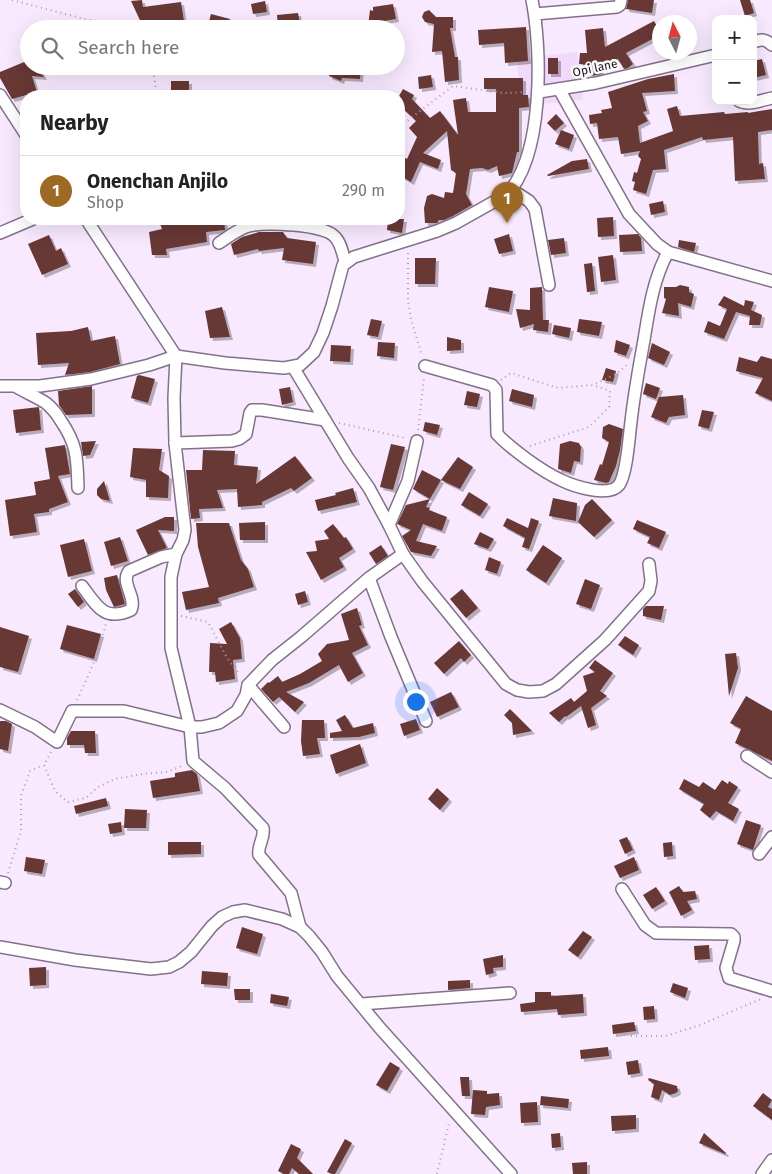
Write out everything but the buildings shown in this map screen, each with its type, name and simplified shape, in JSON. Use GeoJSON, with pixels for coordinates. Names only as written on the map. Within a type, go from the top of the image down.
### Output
{"type":"FeatureCollection","features":[{"type":"Feature","properties":{"kind":"street"},"geometry":{"type":"LineString","coordinates":[[0,386],[40,386],[92,379],[149,365],[176,356],[225,363],[293,367],[300,365],[314,352],[323,333],[343,265],[346,262],[354,257],[456,223],[485,208],[512,190],[529,151],[538,107],[535,14],[532,0]]}},
{"type":"Feature","properties":{"kind":"street"},"geometry":{"type":"LineString","coordinates":[[535,14],[616,7],[620,5],[621,0]]}},
{"type":"Feature","properties":{"kind":"street"},"geometry":{"type":"LineString","coordinates":[[757,41],[766,40],[772,45]]}},
{"type":"Feature","properties":{"kind":"street","name":"Opi lane"},"geometry":{"type":"LineString","coordinates":[[539,92],[596,83],[712,56]]}},
{"type":"Feature","properties":{"kind":"street"},"geometry":{"type":"LineString","coordinates":[[559,89],[629,214],[657,244],[668,252],[772,281]]}},
{"type":"Feature","properties":{"kind":"street"},"geometry":{"type":"LineString","coordinates":[[0,95],[20,126]]}},
{"type":"Feature","properties":{"kind":"street"},"geometry":{"type":"LineString","coordinates":[[757,101],[772,98]]}},
{"type":"Feature","properties":{"kind":"street"},"geometry":{"type":"LineString","coordinates":[[512,190],[529,201],[535,209],[549,286]]}},
{"type":"Feature","properties":{"kind":"street"},"geometry":{"type":"LineString","coordinates":[[0,233],[20,225]]}},
{"type":"Feature","properties":{"kind":"street"},"geometry":{"type":"LineString","coordinates":[[90,225],[176,356],[174,398],[175,443],[185,530],[183,540],[176,554],[171,577],[171,648],[190,727],[193,761],[225,788],[263,828],[264,838],[259,848],[259,855],[291,894],[300,928]]}},
{"type":"Feature","properties":{"kind":"street"},"geometry":{"type":"LineString","coordinates":[[219,243],[250,226],[285,225],[323,229],[335,236],[346,262]]}},
{"type":"Feature","properties":{"kind":"street"},"geometry":{"type":"LineString","coordinates":[[424,366],[492,385],[496,390],[496,434],[515,451],[561,480],[586,489],[611,490],[618,486],[622,479],[653,289],[660,267],[668,252]]}},
{"type":"Feature","properties":{"kind":"street"},"geometry":{"type":"LineString","coordinates":[[293,367],[390,524],[402,554],[506,684],[517,690],[529,692],[543,691],[556,684],[605,640],[649,591],[651,581],[649,564]]}},
{"type":"Feature","properties":{"kind":"street"},"geometry":{"type":"LineString","coordinates":[[16,387],[45,402],[63,424],[73,441],[76,454],[78,488]]}},
{"type":"Feature","properties":{"kind":"street"},"geometry":{"type":"LineString","coordinates":[[175,443],[232,441],[239,439],[246,434],[252,410],[325,420]]}},
{"type":"Feature","properties":{"kind":"street"},"geometry":{"type":"LineString","coordinates":[[390,524],[408,481],[417,441]]}},
{"type":"Feature","properties":{"kind":"street"},"geometry":{"type":"LineString","coordinates":[[82,586],[101,610],[108,614],[120,615],[132,608],[133,603],[126,574],[161,557],[176,554]]}},
{"type":"Feature","properties":{"kind":"street"},"geometry":{"type":"LineString","coordinates":[[0,710],[35,727],[57,742],[72,711],[124,712],[190,727],[202,727],[219,723],[237,711],[246,695],[248,685],[272,660],[369,578],[402,554]]}},
{"type":"Feature","properties":{"kind":"street"},"geometry":{"type":"LineString","coordinates":[[369,578],[426,721]]}},
{"type":"Feature","properties":{"kind":"street"},"geometry":{"type":"LineString","coordinates":[[248,685],[284,727]]}},
{"type":"Feature","properties":{"kind":"street"},"geometry":{"type":"LineString","coordinates":[[747,756],[772,772]]}},
{"type":"Feature","properties":{"kind":"street"},"geometry":{"type":"LineString","coordinates":[[758,854],[772,837]]}},
{"type":"Feature","properties":{"kind":"street"},"geometry":{"type":"LineString","coordinates":[[622,889],[645,926],[656,933],[731,934],[734,937],[734,941],[726,968],[730,978],[768,994]]}},
{"type":"Feature","properties":{"kind":"street"},"geometry":{"type":"LineString","coordinates":[[0,947],[75,960],[151,969],[168,967],[179,962],[212,926],[222,917],[233,912],[245,910],[282,918],[300,928],[318,947],[337,976],[395,1046],[511,1174]]}},
{"type":"Feature","properties":{"kind":"street"},"geometry":{"type":"LineString","coordinates":[[361,1004],[510,993]]}},
{"type":"Feature","properties":{"kind":"street"},"geometry":{"type":"LineString","coordinates":[[762,1174],[772,1160]]}},
{"type":"Feature","properties":{"kind":"path"},"geometry":{"type":"LineString","coordinates":[[12,0],[90,20]]}},
{"type":"Feature","properties":{"kind":"path"},"geometry":{"type":"LineString","coordinates":[[154,75],[156,90]]}},
{"type":"Feature","properties":{"kind":"path"},"geometry":{"type":"LineString","coordinates":[[405,122],[453,86],[503,93],[539,92]]}},
{"type":"Feature","properties":{"kind":"path"},"geometry":{"type":"LineString","coordinates":[[325,420],[417,441],[424,366],[408,301],[408,240]]}},
{"type":"Feature","properties":{"kind":"path"},"geometry":{"type":"LineString","coordinates":[[492,385],[511,373],[558,388],[593,385],[616,374],[624,365],[641,357]]}},
{"type":"Feature","properties":{"kind":"path"},"geometry":{"type":"LineString","coordinates":[[515,451],[589,427],[609,407],[610,391],[593,385]]}},
{"type":"Feature","properties":{"kind":"path"},"geometry":{"type":"LineString","coordinates":[[172,613],[208,622],[227,658],[248,685]]}},
{"type":"Feature","properties":{"kind":"path"},"geometry":{"type":"LineString","coordinates":[[72,711],[88,679],[103,638],[108,614]]}},
{"type":"Feature","properties":{"kind":"path"},"geometry":{"type":"LineString","coordinates":[[2,882],[21,831],[22,796],[30,771],[44,765],[57,742]]}},
{"type":"Feature","properties":{"kind":"path"},"geometry":{"type":"LineString","coordinates":[[44,765],[54,791],[68,802],[86,798],[98,786],[115,779],[167,772],[193,761]]}},
{"type":"Feature","properties":{"kind":"path"},"geometry":{"type":"LineString","coordinates":[[630,1036],[666,1036],[700,1025],[768,994]]}},
{"type":"Feature","properties":{"kind":"path"},"geometry":{"type":"LineString","coordinates":[[437,1174],[453,1110]]}},
{"type":"Feature","properties":{"kind":"shaded area"},"geometry":{"type":"Polygon","coordinates":[[[577,52],[583,100],[521,106],[517,59],[577,52]]]}},
{"type":"Feature","properties":{"kind":"place","name":"Onenchan Anjilo"},"geometry":{"type":"Point","coordinates":[507,223]}}]}
